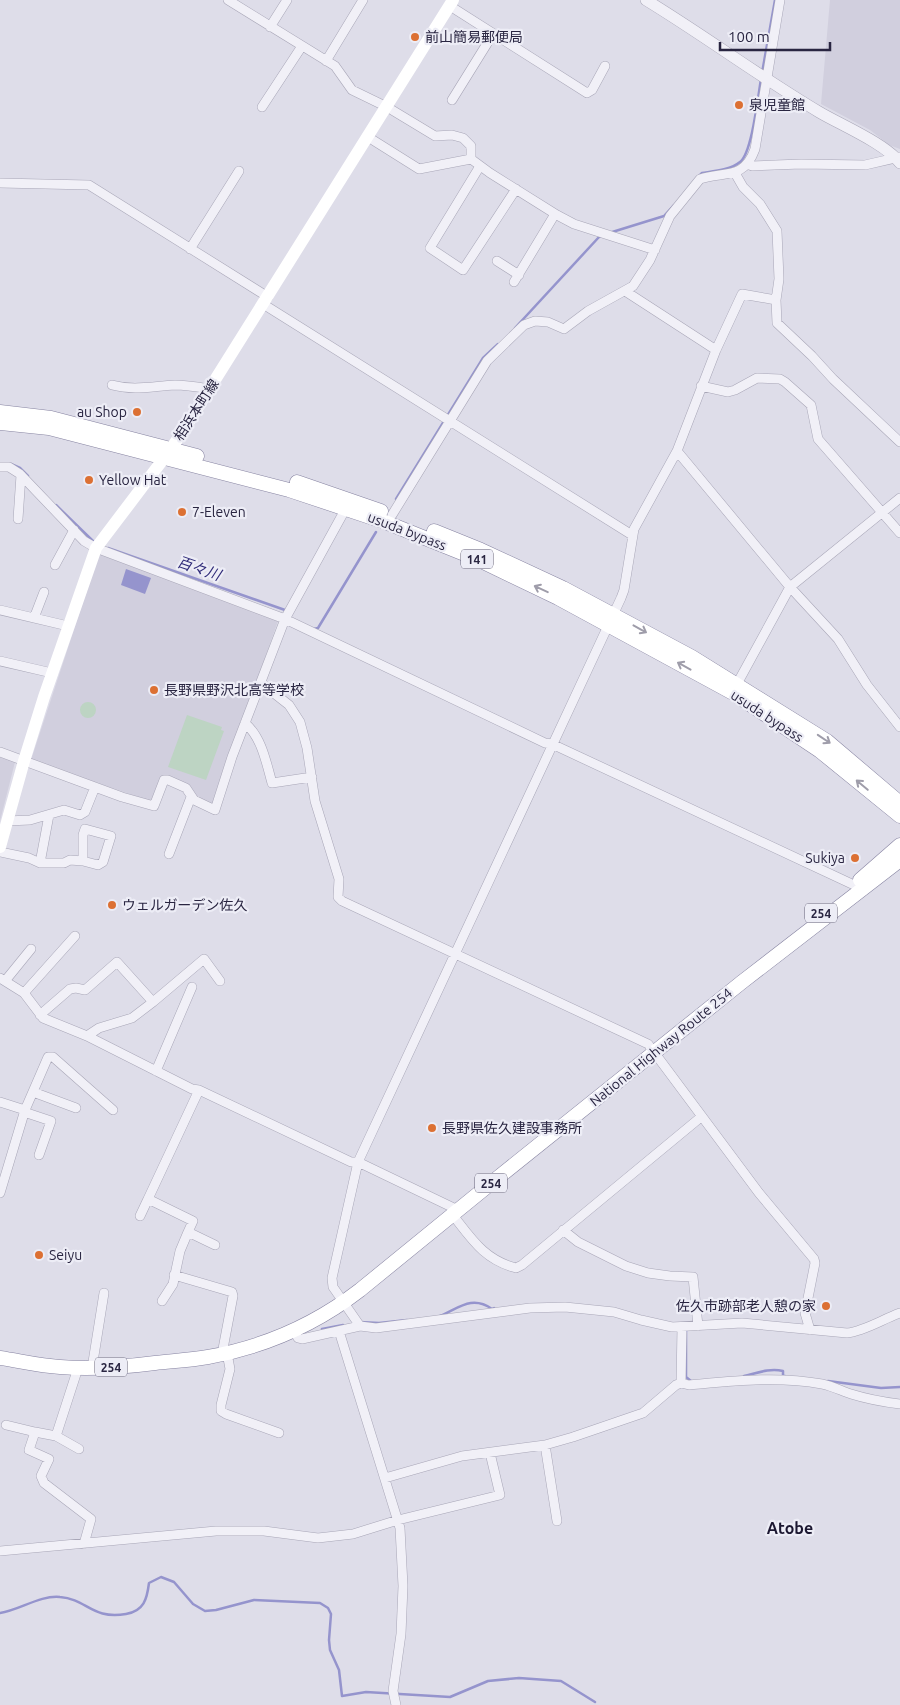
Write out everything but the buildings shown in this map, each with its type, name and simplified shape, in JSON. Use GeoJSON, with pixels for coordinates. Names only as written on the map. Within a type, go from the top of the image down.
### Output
{"type":"FeatureCollection","features":[{"type":"Feature","properties":{"kind":"highway","name":"usuda bypass"},"geometry":{"type":"LineString","coordinates":[[0,412],[51,418],[289,490],[346,508],[477,559],[610,619],[738,684],[827,741],[900,802]]}},
{"type":"Feature","properties":{"kind":"highway","name":"usuda bypass"},"geometry":{"type":"LineString","coordinates":[[0,423],[49,428],[292,481],[351,499],[506,561],[563,588],[610,619],[733,693],[782,725],[848,774],[900,816]]}},
{"type":"Feature","properties":{"kind":"highway","name":"National Highway Route 254"},"geometry":{"type":"LineString","coordinates":[[742,982],[775,951],[900,845]]}},
{"type":"Feature","properties":{"kind":"highway","name":"National Highway Route 254"},"geometry":{"type":"LineString","coordinates":[[0,1358],[35,1364],[78,1368],[146,1364],[209,1357],[262,1343],[294,1331],[344,1303],[742,982],[900,860]]}},
{"type":"Feature","properties":{"kind":"main road","name":"相浜本町線"},"geometry":{"type":"LineString","coordinates":[[0,847],[24,761],[52,673],[96,548],[167,454],[210,389],[452,3]]}},
{"type":"Feature","properties":{"kind":"street"},"geometry":{"type":"LineString","coordinates":[[228,0],[335,66],[352,90],[387,106],[435,136],[452,135],[463,138],[471,146],[471,159]]}},
{"type":"Feature","properties":{"kind":"street"},"geometry":{"type":"LineString","coordinates":[[270,26],[287,0]]}},
{"type":"Feature","properties":{"kind":"street"},"geometry":{"type":"LineString","coordinates":[[326,61],[363,0]]}},
{"type":"Feature","properties":{"kind":"street"},"geometry":{"type":"LineString","coordinates":[[646,0],[813,108],[872,141],[899,159]]}},
{"type":"Feature","properties":{"kind":"street"},"geometry":{"type":"LineString","coordinates":[[392,515],[487,362],[524,325],[535,321],[548,322],[564,329],[588,310],[633,286],[655,250],[670,216],[700,179],[735,173],[748,164],[755,149],[780,0]]}},
{"type":"Feature","properties":{"kind":"street"},"geometry":{"type":"LineString","coordinates":[[452,3],[493,34],[587,93],[592,90],[605,66]]}},
{"type":"Feature","properties":{"kind":"street"},"geometry":{"type":"LineString","coordinates":[[458,96],[493,34]]}},
{"type":"Feature","properties":{"kind":"street"},"geometry":{"type":"LineString","coordinates":[[262,107],[302,46]]}},
{"type":"Feature","properties":{"kind":"street"},"geometry":{"type":"LineString","coordinates":[[368,137],[420,169],[471,159],[555,214],[579,226],[655,250]]}},
{"type":"Feature","properties":{"kind":"street"},"geometry":{"type":"LineString","coordinates":[[748,164],[752,166],[864,164],[899,159]]}},
{"type":"Feature","properties":{"kind":"street"},"geometry":{"type":"LineString","coordinates":[[480,166],[430,248],[463,270],[516,189]]}},
{"type":"Feature","properties":{"kind":"street"},"geometry":{"type":"LineString","coordinates":[[190,249],[239,170]]}},
{"type":"Feature","properties":{"kind":"street"},"geometry":{"type":"LineString","coordinates":[[735,173],[743,187],[760,204],[777,231],[779,280],[776,300],[777,322],[900,442]]}},
{"type":"Feature","properties":{"kind":"street"},"geometry":{"type":"LineString","coordinates":[[0,183],[90,186],[190,249],[450,420],[632,535]]}},
{"type":"Feature","properties":{"kind":"street"},"geometry":{"type":"LineString","coordinates":[[497,261],[516,279],[555,214]]}},
{"type":"Feature","properties":{"kind":"street"},"geometry":{"type":"LineString","coordinates":[[624,291],[716,350]]}},
{"type":"Feature","properties":{"kind":"street"},"geometry":{"type":"LineString","coordinates":[[360,1326],[333,1287],[332,1278],[358,1162],[624,590],[632,535],[677,451],[701,386],[742,294],[776,300]]}},
{"type":"Feature","properties":{"kind":"street"},"geometry":{"type":"LineString","coordinates":[[701,386],[728,392],[757,378],[780,379],[785,382],[811,405],[818,439],[900,532]]}},
{"type":"Feature","properties":{"kind":"street"},"geometry":{"type":"LineString","coordinates":[[112,385],[145,389],[192,386],[210,389]]}},
{"type":"Feature","properties":{"kind":"street"},"geometry":{"type":"LineString","coordinates":[[677,451],[790,588],[838,639],[868,685],[900,727]]}},
{"type":"Feature","properties":{"kind":"street"},"geometry":{"type":"LineString","coordinates":[[0,467],[8,466],[21,475],[84,541],[96,548],[285,620],[545,743],[552,744],[854,885]]}},
{"type":"Feature","properties":{"kind":"street"},"geometry":{"type":"LineString","coordinates":[[18,519],[21,475]]}},
{"type":"Feature","properties":{"kind":"street"},"geometry":{"type":"LineString","coordinates":[[738,684],[790,588],[900,498]]}},
{"type":"Feature","properties":{"kind":"street"},"geometry":{"type":"LineString","coordinates":[[0,752],[95,787],[154,806],[164,780],[168,780],[186,788],[194,800],[215,810],[245,724],[285,620],[346,508]]}},
{"type":"Feature","properties":{"kind":"street"},"geometry":{"type":"LineString","coordinates":[[55,565],[74,530]]}},
{"type":"Feature","properties":{"kind":"street"},"geometry":{"type":"LineString","coordinates":[[34,618],[44,591]]}},
{"type":"Feature","properties":{"kind":"street"},"geometry":{"type":"LineString","coordinates":[[0,610],[68,626]]}},
{"type":"Feature","properties":{"kind":"street"},"geometry":{"type":"LineString","coordinates":[[0,660],[52,673]]}},
{"type":"Feature","properties":{"kind":"street"},"geometry":{"type":"LineString","coordinates":[[261,683],[289,706],[300,722],[307,748],[315,801],[339,879],[338,897],[342,901],[648,1044],[759,1193],[814,1259],[815,1263],[805,1313],[810,1330]]}},
{"type":"Feature","properties":{"kind":"street"},"geometry":{"type":"LineString","coordinates":[[245,724],[254,731],[260,742],[272,783],[312,777]]}},
{"type":"Feature","properties":{"kind":"street"},"geometry":{"type":"LineString","coordinates":[[7,821],[30,820],[64,810],[80,815],[85,812],[95,787]]}},
{"type":"Feature","properties":{"kind":"street"},"geometry":{"type":"LineString","coordinates":[[169,854],[191,796]]}},
{"type":"Feature","properties":{"kind":"street"},"geometry":{"type":"LineString","coordinates":[[40,863],[49,815]]}},
{"type":"Feature","properties":{"kind":"street"},"geometry":{"type":"LineString","coordinates":[[0,852],[29,858],[40,863],[82,861]]}},
{"type":"Feature","properties":{"kind":"street"},"geometry":{"type":"LineString","coordinates":[[24,993],[75,936]]}},
{"type":"Feature","properties":{"kind":"street"},"geometry":{"type":"LineString","coordinates":[[31,949],[3,980],[24,993],[42,1018],[87,1036],[156,1071],[352,1162],[358,1162],[455,1212],[486,1254],[506,1266],[516,1268],[522,1265],[701,1117]]}},
{"type":"Feature","properties":{"kind":"street"},"geometry":{"type":"LineString","coordinates":[[87,1036],[99,1028],[132,1018],[204,959],[220,981]]}},
{"type":"Feature","properties":{"kind":"street"},"geometry":{"type":"LineString","coordinates":[[40,1015],[70,989],[85,990],[117,962],[152,1002]]}},
{"type":"Feature","properties":{"kind":"street"},"geometry":{"type":"LineString","coordinates":[[156,1071],[192,986]]}},
{"type":"Feature","properties":{"kind":"street"},"geometry":{"type":"LineString","coordinates":[[0,1193],[25,1111],[48,1057],[53,1057],[113,1110]]}},
{"type":"Feature","properties":{"kind":"street"},"geometry":{"type":"LineString","coordinates":[[140,1216],[199,1090]]}},
{"type":"Feature","properties":{"kind":"street"},"geometry":{"type":"LineString","coordinates":[[32,1092],[76,1108]]}},
{"type":"Feature","properties":{"kind":"street"},"geometry":{"type":"LineString","coordinates":[[0,1102],[51,1121],[39,1155]]}},
{"type":"Feature","properties":{"kind":"street"},"geometry":{"type":"LineString","coordinates":[[148,1200],[193,1221],[180,1252],[173,1284],[162,1301]]}},
{"type":"Feature","properties":{"kind":"street"},"geometry":{"type":"LineString","coordinates":[[564,1230],[578,1242],[626,1266],[662,1275],[693,1277],[682,1383]]}},
{"type":"Feature","properties":{"kind":"street"},"geometry":{"type":"LineString","coordinates":[[188,1232],[214,1245]]}},
{"type":"Feature","properties":{"kind":"street"},"geometry":{"type":"LineString","coordinates":[[174,1275],[232,1292],[225,1353],[230,1369],[221,1411],[279,1433]]}},
{"type":"Feature","properties":{"kind":"street"},"geometry":{"type":"LineString","coordinates":[[92,1368],[104,1292]]}},
{"type":"Feature","properties":{"kind":"street"},"geometry":{"type":"LineString","coordinates":[[294,1331],[298,1338],[302,1339],[360,1326],[376,1328],[530,1308],[565,1307],[614,1312],[662,1325],[689,1326],[742,1323],[840,1333],[855,1332],[900,1312]]}},
{"type":"Feature","properties":{"kind":"street"},"geometry":{"type":"LineString","coordinates":[[340,1331],[400,1528],[403,1586],[395,1698]]}},
{"type":"Feature","properties":{"kind":"street"},"geometry":{"type":"LineString","coordinates":[[56,1436],[78,1368]]}},
{"type":"Feature","properties":{"kind":"street"},"geometry":{"type":"LineString","coordinates":[[385,1478],[462,1456],[545,1445],[643,1413],[676,1385],[682,1383],[689,1385],[762,1379],[790,1380],[825,1384],[853,1395],[881,1402],[900,1404]]}},
{"type":"Feature","properties":{"kind":"street"},"geometry":{"type":"LineString","coordinates":[[6,1425],[56,1436],[79,1448]]}},
{"type":"Feature","properties":{"kind":"street"},"geometry":{"type":"LineString","coordinates":[[35,1432],[25,1448],[54,1461],[41,1476],[44,1483],[91,1520],[84,1544]]}},
{"type":"Feature","properties":{"kind":"street"},"geometry":{"type":"LineString","coordinates":[[545,1445],[557,1521]]}},
{"type":"Feature","properties":{"kind":"street"},"geometry":{"type":"LineString","coordinates":[[0,1551],[216,1531],[264,1532],[318,1538],[352,1534],[398,1520],[500,1495],[490,1453]]}},
{"type":"Feature","properties":{"kind":"shaded area"},"geometry":{"type":"Polygon","coordinates":[[[830,0],[900,0],[900,149],[889,145],[870,130],[821,104],[830,0]]]}},
{"type":"Feature","properties":{"kind":"shaded area","name":"長野県野沢北高等学校"},"geometry":{"type":"Polygon","coordinates":[[[99,554],[278,621],[213,805],[195,795],[189,787],[164,775],[153,802],[31,760],[99,554]]]}},
{"type":"Feature","properties":{"kind":"shaded area"},"geometry":{"type":"Polygon","coordinates":[[[0,757],[15,762],[0,821],[0,757]]]}},
{"type":"Feature","properties":{"kind":"green space"},"geometry":{"type":"Polygon","coordinates":[[[88,702],[96,710],[88,718],[80,710],[88,702]]]}},
{"type":"Feature","properties":{"kind":"green space"},"geometry":{"type":"Polygon","coordinates":[[[187,715],[222,727],[221,730],[224,731],[206,780],[168,767],[187,715]]]}},
{"type":"Feature","properties":{"kind":"water"},"geometry":{"type":"Polygon","coordinates":[[[126,569],[151,578],[145,594],[121,585],[126,569]]]}},
{"type":"Feature","properties":{"kind":"waterway"},"geometry":{"type":"LineString","coordinates":[[762,73],[775,0]]}},
{"type":"Feature","properties":{"kind":"waterway"},"geometry":{"type":"LineString","coordinates":[[699,176],[702,173],[732,167],[744,157],[751,136],[761,79]]}},
{"type":"Feature","properties":{"kind":"waterway"},"geometry":{"type":"LineString","coordinates":[[609,233],[664,216],[674,205]]}},
{"type":"Feature","properties":{"kind":"waterway"},"geometry":{"type":"LineString","coordinates":[[515,328],[602,236]]}},
{"type":"Feature","properties":{"kind":"waterway"},"geometry":{"type":"LineString","coordinates":[[396,499],[483,358],[498,344]]}},
{"type":"Feature","properties":{"kind":"waterway"},"geometry":{"type":"LineString","coordinates":[[11,464],[20,468],[28,476]]}},
{"type":"Feature","properties":{"kind":"waterway"},"geometry":{"type":"LineString","coordinates":[[56,505],[93,541]]}},
{"type":"Feature","properties":{"kind":"waterway"},"geometry":{"type":"LineString","coordinates":[[314,629],[318,628],[376,532]]}},
{"type":"Feature","properties":{"kind":"waterway","name":"百々川"},"geometry":{"type":"LineString","coordinates":[[108,548],[285,610]]}},
{"type":"Feature","properties":{"kind":"waterway"},"geometry":{"type":"LineString","coordinates":[[440,1316],[472,1303],[494,1308]]}},
{"type":"Feature","properties":{"kind":"waterway"},"geometry":{"type":"LineString","coordinates":[[360,1322],[379,1323],[407,1320]]}},
{"type":"Feature","properties":{"kind":"waterway"},"geometry":{"type":"LineString","coordinates":[[322,1329],[343,1325]]}},
{"type":"Feature","properties":{"kind":"waterway"},"geometry":{"type":"LineString","coordinates":[[686,1329],[686,1377],[691,1381]]}},
{"type":"Feature","properties":{"kind":"waterway"},"geometry":{"type":"LineString","coordinates":[[744,1376],[773,1370],[783,1371],[783,1376],[785,1376]]}},
{"type":"Feature","properties":{"kind":"waterway"},"geometry":{"type":"LineString","coordinates":[[828,1381],[881,1388],[900,1387]]}},
{"type":"Feature","properties":{"kind":"waterway"},"geometry":{"type":"LineString","coordinates":[[0,1613],[45,1598],[60,1597],[77,1601],[97,1612],[115,1615],[126,1614],[141,1607],[146,1599],[149,1583],[161,1577],[174,1582],[193,1604],[205,1611],[254,1600],[320,1603],[328,1608],[331,1614],[330,1650],[339,1670],[342,1696],[366,1692],[450,1697],[488,1681],[519,1678],[561,1681],[595,1702]]}},
{"type":"Feature","properties":{"kind":"place","name":"前山簡易郵便局"},"geometry":{"type":"Point","coordinates":[415,37]}},
{"type":"Feature","properties":{"kind":"place","name":"泉児童館"},"geometry":{"type":"Point","coordinates":[739,105]}},
{"type":"Feature","properties":{"kind":"place","name":"au Shop"},"geometry":{"type":"Point","coordinates":[137,412]}},
{"type":"Feature","properties":{"kind":"place","name":"Yellow Hat"},"geometry":{"type":"Point","coordinates":[89,480]}},
{"type":"Feature","properties":{"kind":"place","name":"7-Eleven"},"geometry":{"type":"Point","coordinates":[182,512]}},
{"type":"Feature","properties":{"kind":"place","name":"長野県野沢北高等学校"},"geometry":{"type":"Point","coordinates":[154,690]}},
{"type":"Feature","properties":{"kind":"place","name":"Sukiya"},"geometry":{"type":"Point","coordinates":[855,858]}},
{"type":"Feature","properties":{"kind":"place","name":"ウェルガーデン佐久"},"geometry":{"type":"Point","coordinates":[112,905]}},
{"type":"Feature","properties":{"kind":"place","name":"長野県佐久建設事務所"},"geometry":{"type":"Point","coordinates":[432,1128]}},
{"type":"Feature","properties":{"kind":"place","name":"Seiyu"},"geometry":{"type":"Point","coordinates":[39,1255]}},
{"type":"Feature","properties":{"kind":"place","name":"佐久市跡部老人憩の家"},"geometry":{"type":"Point","coordinates":[826,1306]}},
{"type":"Feature","properties":{"kind":"district","name":"Atobe"},"geometry":{"type":"Point","coordinates":[790,1528]}}]}
